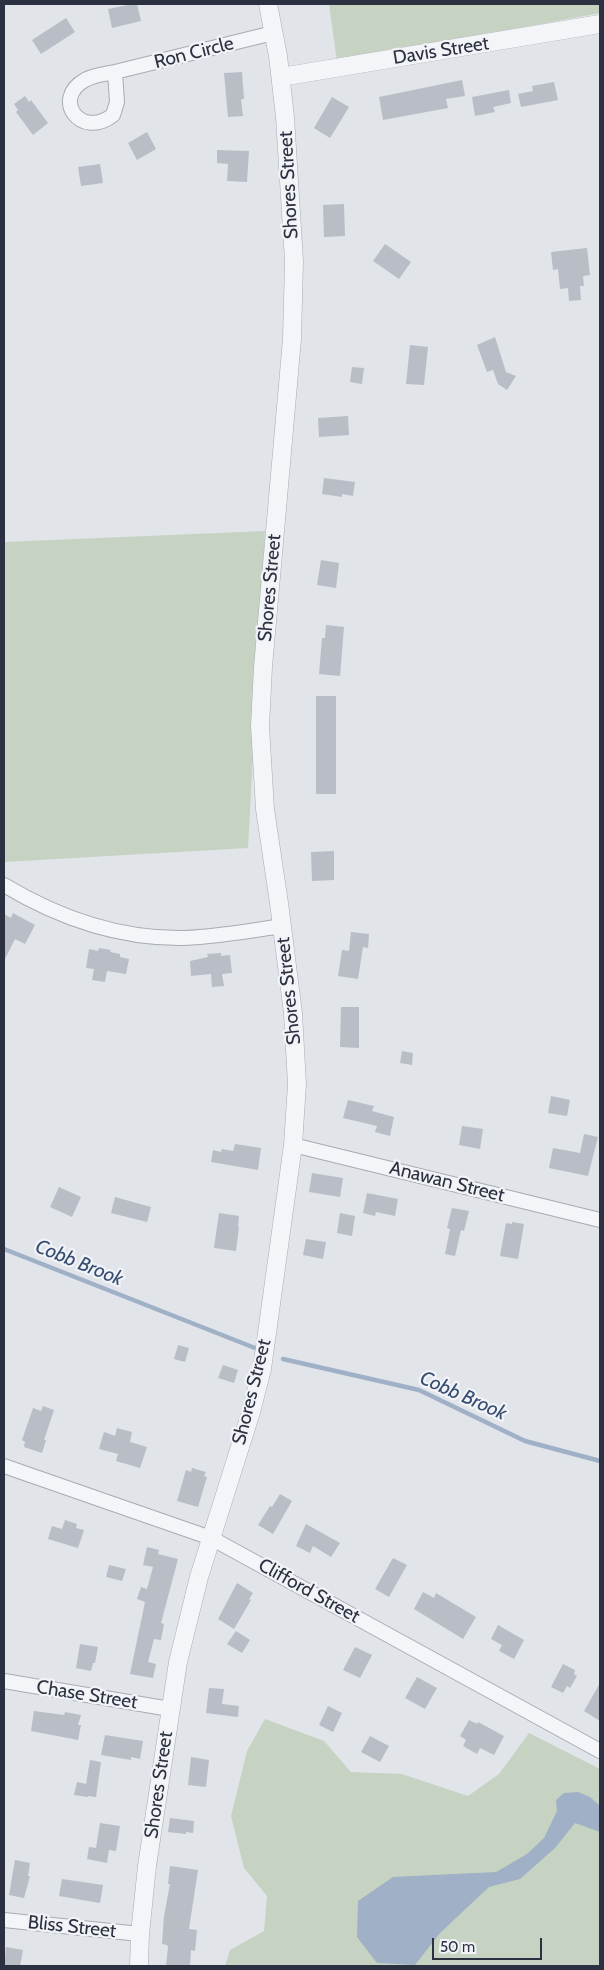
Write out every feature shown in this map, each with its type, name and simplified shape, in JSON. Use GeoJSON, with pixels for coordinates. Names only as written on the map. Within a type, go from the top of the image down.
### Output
{"type":"FeatureCollection","features":[{"type":"Feature","properties":{"kind":"street","name":"Shores Street"},"geometry":{"type":"LineString","coordinates":[[139,1966],[140,1934],[150,1843],[170,1709],[186,1624],[251,1412],[262,1369],[293,1145],[297,1084],[296,1049],[282,926],[265,809],[260,726],[262,667],[294,316],[286,117],[268,4]]}},
{"type":"Feature","properties":{"kind":"street","name":"Davis Street"},"geometry":{"type":"LineString","coordinates":[[281,77],[600,24]]}},
{"type":"Feature","properties":{"kind":"street","name":"Ron Circle"},"geometry":{"type":"LineString","coordinates":[[115,72],[274,34]]}},
{"type":"Feature","properties":{"kind":"street"},"geometry":{"type":"LineString","coordinates":[[4,885],[60,915],[93,926],[137,935],[167,938],[202,937],[282,926]]}},
{"type":"Feature","properties":{"kind":"street","name":"Anawan Street"},"geometry":{"type":"LineString","coordinates":[[293,1145],[600,1220]]}},
{"type":"Feature","properties":{"kind":"street","name":"Clifford Street"},"geometry":{"type":"LineString","coordinates":[[4,1466],[211,1538],[600,1750]]}},
{"type":"Feature","properties":{"kind":"street","name":"Chase Street"},"geometry":{"type":"LineString","coordinates":[[4,1681],[170,1709]]}},
{"type":"Feature","properties":{"kind":"street","name":"Bliss Street"},"geometry":{"type":"LineString","coordinates":[[4,1920],[140,1934]]}},
{"type":"Feature","properties":{"kind":"green space"},"geometry":{"type":"Polygon","coordinates":[[[329,4],[600,4],[600,13],[337,62],[329,4]]]}},
{"type":"Feature","properties":{"kind":"green space"},"geometry":{"type":"Polygon","coordinates":[[[265,531],[248,848],[4,862],[4,542],[265,531]]]}},
{"type":"Feature","properties":{"kind":"green space"},"geometry":{"type":"Polygon","coordinates":[[[265,1719],[324,1741],[351,1772],[402,1774],[468,1796],[499,1774],[529,1733],[600,1769],[600,1966],[225,1966],[230,1950],[264,1931],[267,1896],[244,1868],[231,1816],[247,1751],[265,1719]]]}},
{"type":"Feature","properties":{"kind":"water"},"geometry":{"type":"Polygon","coordinates":[[[578,1792],[590,1797],[600,1806],[600,1832],[575,1823],[555,1848],[520,1879],[489,1887],[440,1933],[415,1965],[377,1963],[357,1937],[358,1901],[393,1877],[496,1872],[527,1854],[544,1838],[557,1811],[556,1800],[564,1793],[578,1792]]]}},
{"type":"Feature","properties":{"kind":"building"},"geometry":{"type":"Polygon","coordinates":[[[137,4],[141,21],[112,28],[108,9],[137,4]]]}},
{"type":"Feature","properties":{"kind":"building"},"geometry":{"type":"Polygon","coordinates":[[[66,18],[75,32],[41,54],[32,40],[66,18]]]}},
{"type":"Feature","properties":{"kind":"building"},"geometry":{"type":"Polygon","coordinates":[[[242,72],[244,99],[241,99],[243,116],[228,117],[224,73],[242,72]]]}},
{"type":"Feature","properties":{"kind":"building"},"geometry":{"type":"Polygon","coordinates":[[[462,80],[465,96],[446,99],[448,108],[383,120],[379,97],[462,80]]]}},
{"type":"Feature","properties":{"kind":"building"},"geometry":{"type":"Polygon","coordinates":[[[554,82],[558,100],[521,107],[518,94],[533,91],[532,86],[554,82]]]}},
{"type":"Feature","properties":{"kind":"building"},"geometry":{"type":"Polygon","coordinates":[[[509,90],[511,103],[493,107],[495,112],[475,116],[472,97],[509,90]]]}},
{"type":"Feature","properties":{"kind":"building"},"geometry":{"type":"Polygon","coordinates":[[[25,96],[29,102],[31,100],[48,123],[33,135],[16,112],[18,110],[14,104],[25,96]]]}},
{"type":"Feature","properties":{"kind":"building"},"geometry":{"type":"Polygon","coordinates":[[[332,97],[349,107],[330,138],[314,128],[332,97]]]}},
{"type":"Feature","properties":{"kind":"building"},"geometry":{"type":"Polygon","coordinates":[[[147,132],[156,149],[137,160],[128,143],[147,132]]]}},
{"type":"Feature","properties":{"kind":"building"},"geometry":{"type":"Polygon","coordinates":[[[217,150],[249,151],[247,182],[227,181],[228,164],[217,163],[217,150]]]}},
{"type":"Feature","properties":{"kind":"building"},"geometry":{"type":"Polygon","coordinates":[[[100,164],[103,183],[81,186],[78,167],[100,164]]]}},
{"type":"Feature","properties":{"kind":"building"},"geometry":{"type":"Polygon","coordinates":[[[344,204],[345,236],[324,237],[323,205],[344,204]]]}},
{"type":"Feature","properties":{"kind":"building"},"geometry":{"type":"Polygon","coordinates":[[[385,244],[411,262],[399,279],[373,261],[385,244]]]}},
{"type":"Feature","properties":{"kind":"building"},"geometry":{"type":"Polygon","coordinates":[[[587,248],[590,275],[583,276],[584,286],[580,286],[581,300],[569,301],[568,288],[560,289],[558,269],[553,270],[551,252],[587,248]]]}},
{"type":"Feature","properties":{"kind":"building"},"geometry":{"type":"Polygon","coordinates":[[[495,337],[506,372],[516,376],[507,390],[498,384],[493,370],[487,372],[477,345],[495,337]]]}},
{"type":"Feature","properties":{"kind":"building"},"geometry":{"type":"Polygon","coordinates":[[[410,345],[428,347],[424,385],[406,384],[410,345]]]}},
{"type":"Feature","properties":{"kind":"building"},"geometry":{"type":"Polygon","coordinates":[[[352,367],[364,368],[362,384],[350,382],[352,367]]]}},
{"type":"Feature","properties":{"kind":"building"},"geometry":{"type":"Polygon","coordinates":[[[348,416],[349,435],[319,437],[318,418],[348,416]]]}},
{"type":"Feature","properties":{"kind":"building"},"geometry":{"type":"Polygon","coordinates":[[[324,478],[355,482],[353,496],[342,494],[342,497],[322,494],[324,478]]]}},
{"type":"Feature","properties":{"kind":"building"},"geometry":{"type":"Polygon","coordinates":[[[321,560],[339,563],[336,588],[317,585],[321,560]]]}},
{"type":"Feature","properties":{"kind":"building"},"geometry":{"type":"Polygon","coordinates":[[[326,625],[344,627],[340,676],[319,674],[322,638],[325,638],[326,625]]]}},
{"type":"Feature","properties":{"kind":"building"},"geometry":{"type":"Polygon","coordinates":[[[316,696],[336,696],[336,794],[316,794],[316,696]]]}},
{"type":"Feature","properties":{"kind":"building"},"geometry":{"type":"Polygon","coordinates":[[[334,851],[334,880],[312,881],[311,852],[334,851]]]}},
{"type":"Feature","properties":{"kind":"building"},"geometry":{"type":"Polygon","coordinates":[[[13,913],[35,925],[25,944],[15,939],[4,961],[4,914],[11,918],[13,913]]]}},
{"type":"Feature","properties":{"kind":"building"},"geometry":{"type":"Polygon","coordinates":[[[351,932],[369,934],[368,948],[363,947],[358,979],[338,976],[342,950],[349,951],[351,932]]]}},
{"type":"Feature","properties":{"kind":"building"},"geometry":{"type":"Polygon","coordinates":[[[99,948],[111,950],[110,952],[120,954],[120,957],[129,959],[126,974],[107,971],[105,982],[92,980],[94,969],[86,968],[89,949],[98,951],[99,948]]]}},
{"type":"Feature","properties":{"kind":"building"},"geometry":{"type":"Polygon","coordinates":[[[221,953],[221,956],[230,955],[232,973],[222,974],[224,986],[212,987],[211,974],[191,976],[190,961],[208,957],[207,954],[221,953]]]}},
{"type":"Feature","properties":{"kind":"building"},"geometry":{"type":"Polygon","coordinates":[[[341,1007],[359,1007],[359,1048],[340,1047],[341,1007]]]}},
{"type":"Feature","properties":{"kind":"building"},"geometry":{"type":"Polygon","coordinates":[[[402,1051],[413,1053],[412,1065],[400,1063],[402,1051]]]}},
{"type":"Feature","properties":{"kind":"building"},"geometry":{"type":"Polygon","coordinates":[[[551,1096],[570,1100],[567,1116],[548,1113],[551,1096]]]}},
{"type":"Feature","properties":{"kind":"building"},"geometry":{"type":"Polygon","coordinates":[[[348,1100],[374,1106],[372,1111],[394,1117],[390,1136],[375,1132],[377,1126],[343,1118],[348,1100]]]}},
{"type":"Feature","properties":{"kind":"building"},"geometry":{"type":"Polygon","coordinates":[[[462,1126],[483,1129],[480,1149],[459,1145],[462,1126]]]}},
{"type":"Feature","properties":{"kind":"building"},"geometry":{"type":"Polygon","coordinates":[[[584,1134],[598,1137],[588,1176],[549,1168],[553,1148],[580,1153],[584,1134]]]}},
{"type":"Feature","properties":{"kind":"building"},"geometry":{"type":"Polygon","coordinates":[[[235,1144],[261,1148],[258,1170],[211,1162],[213,1150],[221,1152],[222,1149],[233,1151],[235,1144]]]}},
{"type":"Feature","properties":{"kind":"building"},"geometry":{"type":"Polygon","coordinates":[[[312,1173],[343,1178],[340,1197],[309,1192],[312,1173]]]}},
{"type":"Feature","properties":{"kind":"building"},"geometry":{"type":"Polygon","coordinates":[[[59,1187],[81,1197],[72,1217],[50,1207],[59,1187]]]}},
{"type":"Feature","properties":{"kind":"building"},"geometry":{"type":"Polygon","coordinates":[[[367,1193],[398,1199],[395,1216],[376,1212],[375,1216],[363,1213],[367,1193]]]}},
{"type":"Feature","properties":{"kind":"building"},"geometry":{"type":"Polygon","coordinates":[[[115,1197],[151,1207],[147,1222],[111,1213],[115,1197]]]}},
{"type":"Feature","properties":{"kind":"building"},"geometry":{"type":"Polygon","coordinates":[[[452,1208],[469,1211],[464,1231],[461,1230],[455,1256],[445,1254],[450,1229],[447,1228],[452,1208]]]}},
{"type":"Feature","properties":{"kind":"building"},"geometry":{"type":"Polygon","coordinates":[[[219,1213],[239,1216],[236,1251],[214,1248],[219,1213]]]}},
{"type":"Feature","properties":{"kind":"building"},"geometry":{"type":"Polygon","coordinates":[[[340,1213],[355,1216],[352,1236],[337,1233],[340,1213]]]}},
{"type":"Feature","properties":{"kind":"building"},"geometry":{"type":"Polygon","coordinates":[[[512,1222],[524,1224],[518,1259],[500,1256],[506,1223],[512,1224],[512,1222]]]}},
{"type":"Feature","properties":{"kind":"building"},"geometry":{"type":"Polygon","coordinates":[[[306,1239],[326,1242],[323,1259],[303,1255],[306,1239]]]}},
{"type":"Feature","properties":{"kind":"building"},"geometry":{"type":"Polygon","coordinates":[[[178,1345],[189,1348],[185,1362],[174,1359],[178,1345]]]}},
{"type":"Feature","properties":{"kind":"building"},"geometry":{"type":"Polygon","coordinates":[[[223,1365],[238,1370],[234,1383],[218,1378],[223,1365]]]}},
{"type":"Feature","properties":{"kind":"building"},"geometry":{"type":"Polygon","coordinates":[[[43,1406],[54,1410],[44,1440],[46,1440],[42,1453],[24,1447],[25,1442],[22,1440],[33,1408],[41,1411],[43,1406]]]}},
{"type":"Feature","properties":{"kind":"building"},"geometry":{"type":"Polygon","coordinates":[[[117,1428],[132,1432],[130,1442],[147,1447],[140,1468],[116,1461],[118,1454],[99,1449],[104,1432],[115,1436],[117,1428]]]}},
{"type":"Feature","properties":{"kind":"building"},"geometry":{"type":"Polygon","coordinates":[[[192,1468],[206,1472],[204,1476],[207,1477],[198,1507],[177,1501],[186,1470],[191,1472],[192,1468]]]}},
{"type":"Feature","properties":{"kind":"building"},"geometry":{"type":"Polygon","coordinates":[[[280,1494],[292,1501],[273,1534],[258,1525],[280,1494]]]}},
{"type":"Feature","properties":{"kind":"building"},"geometry":{"type":"Polygon","coordinates":[[[65,1520],[77,1524],[76,1528],[84,1530],[78,1548],[48,1539],[52,1526],[62,1529],[65,1520]]]}},
{"type":"Feature","properties":{"kind":"building"},"geometry":{"type":"Polygon","coordinates":[[[306,1524],[340,1543],[331,1557],[313,1546],[310,1553],[296,1546],[306,1524]]]}},
{"type":"Feature","properties":{"kind":"building"},"geometry":{"type":"Polygon","coordinates":[[[147,1547],[159,1550],[158,1554],[178,1559],[161,1623],[164,1624],[161,1640],[154,1639],[148,1662],[156,1664],[153,1678],[130,1674],[145,1602],[137,1599],[141,1587],[147,1589],[153,1567],[143,1565],[147,1547]]]}},
{"type":"Feature","properties":{"kind":"building"},"geometry":{"type":"Polygon","coordinates":[[[393,1558],[407,1565],[389,1597],[375,1589],[393,1558]]]}},
{"type":"Feature","properties":{"kind":"building"},"geometry":{"type":"Polygon","coordinates":[[[109,1565],[126,1569],[122,1581],[106,1577],[109,1565]]]}},
{"type":"Feature","properties":{"kind":"building"},"geometry":{"type":"Polygon","coordinates":[[[237,1583],[253,1593],[234,1629],[218,1619],[237,1583]]]}},
{"type":"Feature","properties":{"kind":"building"},"geometry":{"type":"Polygon","coordinates":[[[423,1592],[434,1598],[436,1593],[476,1617],[463,1639],[414,1609],[423,1592]]]}},
{"type":"Feature","properties":{"kind":"building"},"geometry":{"type":"Polygon","coordinates":[[[498,1625],[524,1640],[514,1659],[499,1651],[502,1645],[491,1639],[498,1625]]]}},
{"type":"Feature","properties":{"kind":"building"},"geometry":{"type":"Polygon","coordinates":[[[236,1631],[250,1640],[242,1653],[227,1644],[236,1631]]]}},
{"type":"Feature","properties":{"kind":"building"},"geometry":{"type":"Polygon","coordinates":[[[80,1644],[98,1647],[95,1663],[93,1663],[91,1671],[76,1668],[80,1644]]]}},
{"type":"Feature","properties":{"kind":"building"},"geometry":{"type":"Polygon","coordinates":[[[355,1647],[372,1655],[360,1678],[343,1670],[355,1647]]]}},
{"type":"Feature","properties":{"kind":"building"},"geometry":{"type":"Polygon","coordinates":[[[563,1664],[575,1670],[574,1674],[577,1676],[570,1688],[567,1686],[563,1693],[551,1687],[563,1664]]]}},
{"type":"Feature","properties":{"kind":"building"},"geometry":{"type":"Polygon","coordinates":[[[417,1677],[437,1688],[425,1709],[405,1698],[417,1677]]]}},
{"type":"Feature","properties":{"kind":"building"},"geometry":{"type":"Polygon","coordinates":[[[600,1683],[600,1721],[584,1711],[600,1683]]]}},
{"type":"Feature","properties":{"kind":"building"},"geometry":{"type":"Polygon","coordinates":[[[209,1688],[224,1689],[222,1704],[239,1706],[238,1717],[206,1713],[209,1688]]]}},
{"type":"Feature","properties":{"kind":"building"},"geometry":{"type":"Polygon","coordinates":[[[328,1706],[342,1713],[333,1732],[319,1725],[328,1706]]]}},
{"type":"Feature","properties":{"kind":"building"},"geometry":{"type":"Polygon","coordinates":[[[34,1711],[64,1715],[65,1712],[81,1715],[78,1725],[81,1725],[78,1740],[31,1731],[34,1711]]]}},
{"type":"Feature","properties":{"kind":"building"},"geometry":{"type":"Polygon","coordinates":[[[469,1720],[477,1724],[478,1722],[504,1736],[494,1755],[480,1748],[477,1754],[463,1746],[466,1740],[460,1736],[469,1720]]]}},
{"type":"Feature","properties":{"kind":"building"},"geometry":{"type":"Polygon","coordinates":[[[105,1735],[143,1741],[140,1759],[131,1757],[131,1760],[101,1755],[105,1735]]]}},
{"type":"Feature","properties":{"kind":"building"},"geometry":{"type":"Polygon","coordinates":[[[370,1736],[389,1746],[380,1762],[361,1752],[370,1736]]]}},
{"type":"Feature","properties":{"kind":"building"},"geometry":{"type":"Polygon","coordinates":[[[191,1757],[209,1760],[206,1787],[188,1785],[191,1757]]]}},
{"type":"Feature","properties":{"kind":"building"},"geometry":{"type":"Polygon","coordinates":[[[90,1760],[101,1762],[96,1797],[74,1795],[77,1782],[86,1784],[90,1760]]]}},
{"type":"Feature","properties":{"kind":"building"},"geometry":{"type":"Polygon","coordinates":[[[170,1818],[194,1821],[193,1833],[168,1832],[170,1818]]]}},
{"type":"Feature","properties":{"kind":"building"},"geometry":{"type":"Polygon","coordinates":[[[100,1823],[120,1826],[116,1851],[109,1850],[107,1863],[87,1859],[89,1847],[96,1848],[100,1823]]]}},
{"type":"Feature","properties":{"kind":"building"},"geometry":{"type":"Polygon","coordinates":[[[15,1860],[30,1863],[28,1876],[30,1876],[24,1898],[9,1895],[15,1860]]]}},
{"type":"Feature","properties":{"kind":"building"},"geometry":{"type":"Polygon","coordinates":[[[170,1866],[198,1870],[189,1929],[197,1930],[195,1951],[191,1950],[190,1966],[166,1966],[168,1947],[162,1944],[164,1916],[170,1884],[168,1884],[170,1866]]]}},
{"type":"Feature","properties":{"kind":"building"},"geometry":{"type":"Polygon","coordinates":[[[62,1879],[103,1885],[100,1903],[59,1896],[62,1879]]]}},
{"type":"Feature","properties":{"kind":"building"},"geometry":{"type":"Polygon","coordinates":[[[6,1947],[23,1950],[20,1966],[4,1966],[6,1947]]]}},
{"type":"Feature","properties":{"kind":"waterway","name":"Cobb Brook"},"geometry":{"type":"LineString","coordinates":[[4,1249],[255,1348]]}},
{"type":"Feature","properties":{"kind":"waterway","name":"Cobb Brook"},"geometry":{"type":"LineString","coordinates":[[283,1359],[419,1390],[525,1441],[600,1461]]}}]}
